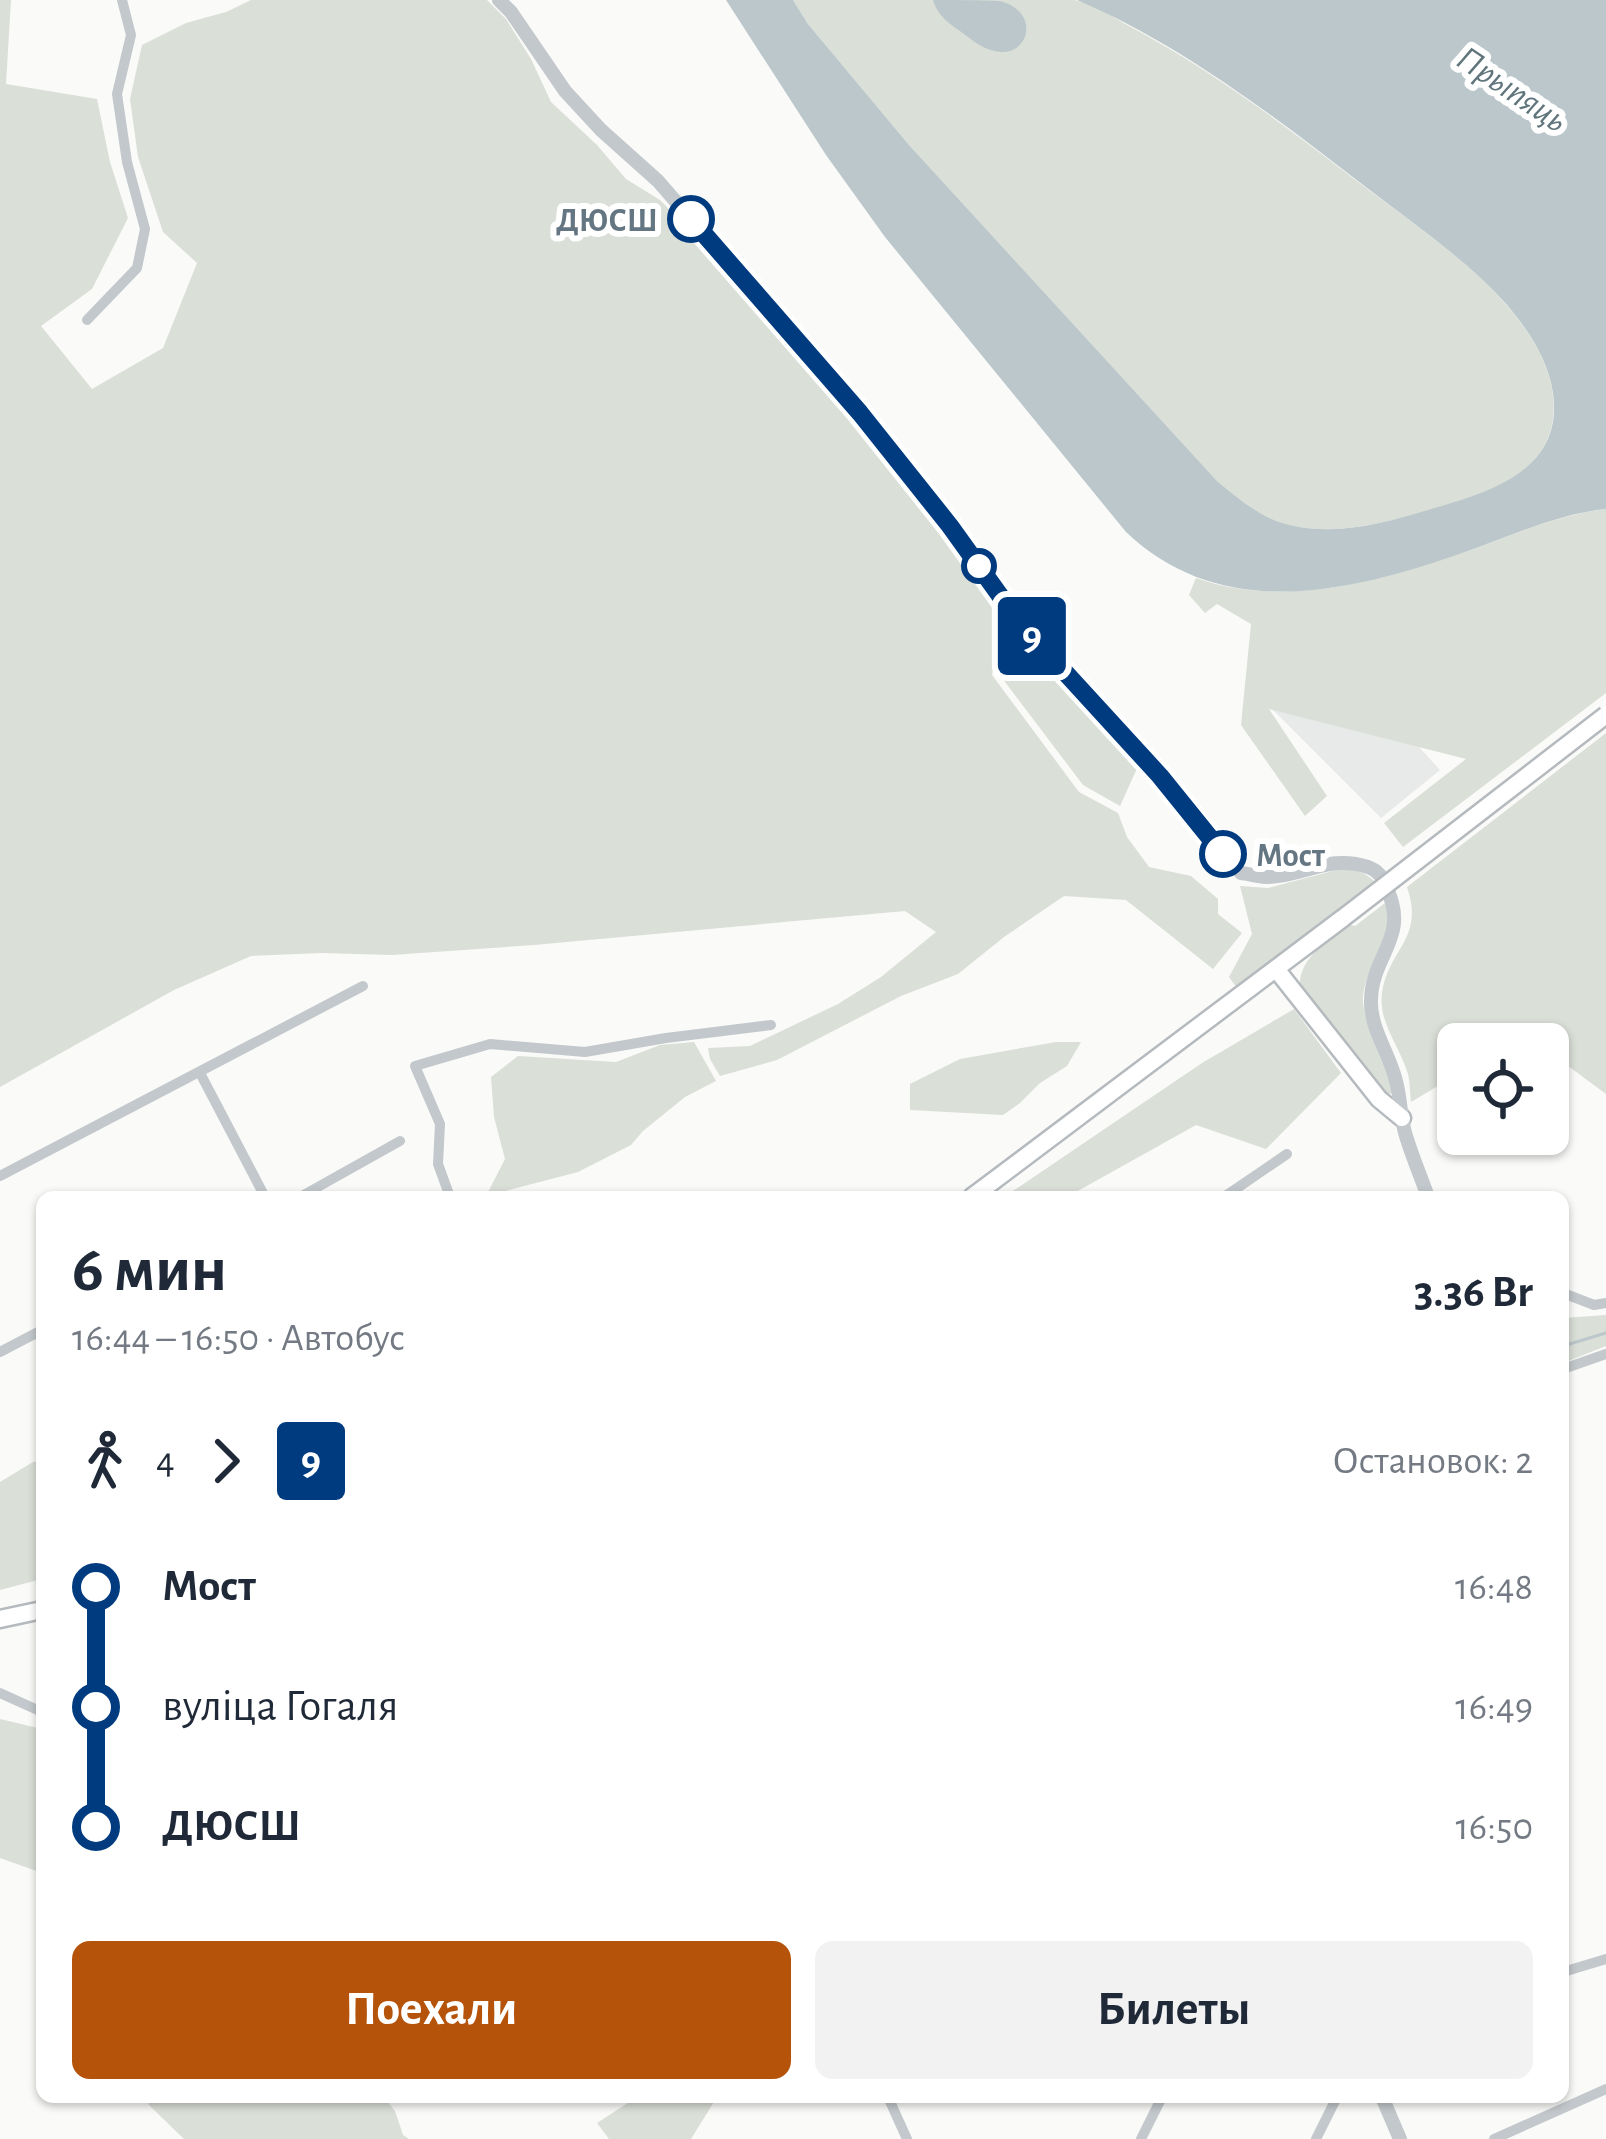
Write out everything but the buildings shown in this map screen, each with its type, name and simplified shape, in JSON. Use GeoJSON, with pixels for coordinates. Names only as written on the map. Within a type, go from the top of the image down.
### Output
{"type":"FeatureCollection","features":[{"type":"Feature","properties":{"kind":"main road"},"geometry":{"type":"LineString","coordinates":[[980,1191],[1606,715]]}},
{"type":"Feature","properties":{"kind":"main road"},"geometry":{"type":"LineString","coordinates":[[1276,969],[1379,1099],[1402,1118]]}},
{"type":"Feature","properties":{"kind":"main road"},"geometry":{"type":"LineString","coordinates":[[0,1619],[36,1611]]}},
{"type":"Feature","properties":{"kind":"street"},"geometry":{"type":"LineString","coordinates":[[87,320],[137,268],[145,229],[127,162],[117,94],[131,35],[122,0]]}},
{"type":"Feature","properties":{"kind":"street"},"geometry":{"type":"LineString","coordinates":[[499,0],[565,91],[658,181],[860,413],[1019,622],[1160,776],[1241,874],[1270,877],[1335,861],[1380,874],[1396,915],[1370,998],[1372,1012],[1426,1191]]}},
{"type":"Feature","properties":{"kind":"street"},"geometry":{"type":"LineString","coordinates":[[0,1176],[363,986]]}},
{"type":"Feature","properties":{"kind":"street"},"geometry":{"type":"LineString","coordinates":[[448,1191],[438,1164],[440,1124],[415,1066],[490,1044],[585,1052],[771,1025]]}},
{"type":"Feature","properties":{"kind":"street"},"geometry":{"type":"LineString","coordinates":[[200,1073],[262,1191]]}},
{"type":"Feature","properties":{"kind":"street"},"geometry":{"type":"LineString","coordinates":[[311,1191],[400,1142]]}},
{"type":"Feature","properties":{"kind":"street"},"geometry":{"type":"LineString","coordinates":[[1233,1191],[1287,1154]]}},
{"type":"Feature","properties":{"kind":"street"},"geometry":{"type":"LineString","coordinates":[[1569,1295],[1594,1305],[1606,1303]]}},
{"type":"Feature","properties":{"kind":"street"},"geometry":{"type":"LineString","coordinates":[[0,1352],[36,1333]]}},
{"type":"Feature","properties":{"kind":"street"},"geometry":{"type":"LineString","coordinates":[[1569,1367],[1606,1354]]}},
{"type":"Feature","properties":{"kind":"street"},"geometry":{"type":"LineString","coordinates":[[0,1693],[36,1709]]}},
{"type":"Feature","properties":{"kind":"street"},"geometry":{"type":"LineString","coordinates":[[1569,1970],[1606,1959]]}},
{"type":"Feature","properties":{"kind":"street"},"geometry":{"type":"LineString","coordinates":[[1495,2139],[1606,2089]]}},
{"type":"Feature","properties":{"kind":"street"},"geometry":{"type":"LineString","coordinates":[[891,2103],[907,2139]]}},
{"type":"Feature","properties":{"kind":"street"},"geometry":{"type":"LineString","coordinates":[[1141,2139],[1159,2103]]}},
{"type":"Feature","properties":{"kind":"street"},"geometry":{"type":"LineString","coordinates":[[1316,2139],[1334,2103]]}},
{"type":"Feature","properties":{"kind":"street"},"geometry":{"type":"LineString","coordinates":[[1385,2103],[1400,2139]]}},
{"type":"Feature","properties":{"kind":"shaded area"},"geometry":{"type":"Polygon","coordinates":[[[0,0],[11,0],[6,84],[97,99],[128,218],[92,289],[41,326],[92,389],[163,348],[197,263],[163,232],[138,157],[130,99],[142,45],[251,0],[487,0],[506,19],[551,102],[626,179],[660,200],[703,243],[867,434],[1003,621],[992,675],[1079,792],[1118,813],[1127,837],[1149,867],[1191,876],[1218,899],[1218,914],[1242,933],[1213,969],[1126,900],[1064,896],[958,974],[901,996],[777,1060],[720,1076],[708,1048],[750,1046],[838,1004],[881,977],[936,932],[905,911],[392,955],[251,956],[174,990],[0,1087],[0,0]]]}},
{"type":"Feature","properties":{"kind":"shaded area"},"geometry":{"type":"Polygon","coordinates":[[[793,0],[1074,0],[1096,7],[1163,45],[1283,125],[1443,246],[1494,291],[1524,328],[1547,371],[1553,422],[1545,444],[1516,476],[1495,487],[1394,520],[1328,529],[1294,526],[1262,514],[1217,481],[909,145],[793,0]]]}},
{"type":"Feature","properties":{"kind":"shaded area"},"geometry":{"type":"Polygon","coordinates":[[[1606,509],[1606,693],[1403,847],[1384,823],[1466,759],[1269,709],[1327,796],[1305,816],[1241,725],[1251,624],[1217,604],[1205,613],[1189,595],[1196,578],[1263,591],[1332,588],[1399,573],[1552,521],[1606,509]]]}},
{"type":"Feature","properties":{"kind":"shaded area"},"geometry":{"type":"Polygon","coordinates":[[[1021,635],[1139,764],[1120,806],[1083,785],[1005,682],[999,667],[1021,635]]]}},
{"type":"Feature","properties":{"kind":"shaded area"},"geometry":{"type":"Polygon","coordinates":[[[1337,657],[1440,770],[1381,818],[1273,710],[1337,657]]]}},
{"type":"Feature","properties":{"kind":"shaded area"},"geometry":{"type":"Polygon","coordinates":[[[1606,733],[1606,1094],[1569,1067],[1569,1023],[1437,1023],[1437,1087],[1411,1102],[1408,1074],[1382,1004],[1386,978],[1412,919],[1407,887],[1606,733]]]}},
{"type":"Feature","properties":{"kind":"shaded area"},"geometry":{"type":"Polygon","coordinates":[[[1340,869],[1359,872],[1375,882],[1237,988],[1229,977],[1252,934],[1240,886],[1268,888],[1340,869]]]}},
{"type":"Feature","properties":{"kind":"shaded area"},"geometry":{"type":"Polygon","coordinates":[[[1385,903],[1388,927],[1363,1002],[1394,1092],[1385,1096],[1300,990],[1300,978],[1316,952],[1385,903]]]}},
{"type":"Feature","properties":{"kind":"shaded area"},"geometry":{"type":"Polygon","coordinates":[[[1294,1009],[1341,1073],[1266,1149],[1196,1125],[1078,1191],[1013,1191],[1202,1063],[1294,1009]]]}},
{"type":"Feature","properties":{"kind":"shaded area"},"geometry":{"type":"Polygon","coordinates":[[[694,1042],[716,1081],[685,1097],[631,1145],[578,1172],[489,1191],[505,1159],[494,1117],[491,1077],[518,1056],[616,1062],[660,1045],[694,1042]]]}},
{"type":"Feature","properties":{"kind":"shaded area"},"geometry":{"type":"Polygon","coordinates":[[[1081,1042],[1067,1066],[1003,1115],[910,1110],[910,1084],[960,1059],[1081,1042]]]}},
{"type":"Feature","properties":{"kind":"shaded area"},"geometry":{"type":"Polygon","coordinates":[[[1606,1315],[1606,1346],[1569,1361],[1569,1318],[1606,1315]]]}},
{"type":"Feature","properties":{"kind":"shaded area"},"geometry":{"type":"Polygon","coordinates":[[[33,1462],[36,1581],[0,1590],[0,1482],[33,1462]]]}},
{"type":"Feature","properties":{"kind":"shaded area"},"geometry":{"type":"Polygon","coordinates":[[[0,1719],[36,1728],[36,1871],[0,1858],[0,1719]]]}},
{"type":"Feature","properties":{"kind":"shaded area"},"geometry":{"type":"Polygon","coordinates":[[[389,2103],[409,2139],[184,2139],[149,2105],[389,2103]]]}},
{"type":"Feature","properties":{"kind":"shaded area"},"geometry":{"type":"Polygon","coordinates":[[[628,2103],[713,2103],[691,2139],[609,2139],[597,2123],[628,2103]]]}},
{"type":"Feature","properties":{"kind":"water","name":"Прыпяць"},"geometry":{"type":"Polygon","coordinates":[[[726,0],[793,0],[909,145],[1217,481],[1272,519],[1329,529],[1428,510],[1474,496],[1517,474],[1547,442],[1553,420],[1553,393],[1542,357],[1507,305],[1422,229],[1228,85],[1155,39],[1077,0],[1606,0],[1606,509],[1552,521],[1378,579],[1333,588],[1246,589],[1204,580],[1164,561],[1126,532],[885,237],[726,0]]]}},
{"type":"Feature","properties":{"kind":"water"},"geometry":{"type":"Polygon","coordinates":[[[933,0],[1000,1],[1022,15],[1026,35],[1013,50],[988,49],[945,20],[933,0]]]}},
{"type":"Feature","properties":{"kind":"waterway"},"geometry":{"type":"LineString","coordinates":[[1569,1344],[1606,1333]]}},
{"type":"Feature","properties":{"kind":"bus line","name":"9"},"geometry":{"type":"LineString","coordinates":[[691,219],[860,413],[1019,622],[1160,776],[1223,854]]}},
{"type":"Feature","properties":{"kind":"place","name":"ДЮСШ"},"geometry":{"type":"Point","coordinates":[691,219]}},
{"type":"Feature","properties":{"kind":"place","name":"Мост"},"geometry":{"type":"Point","coordinates":[1223,854]}}]}
